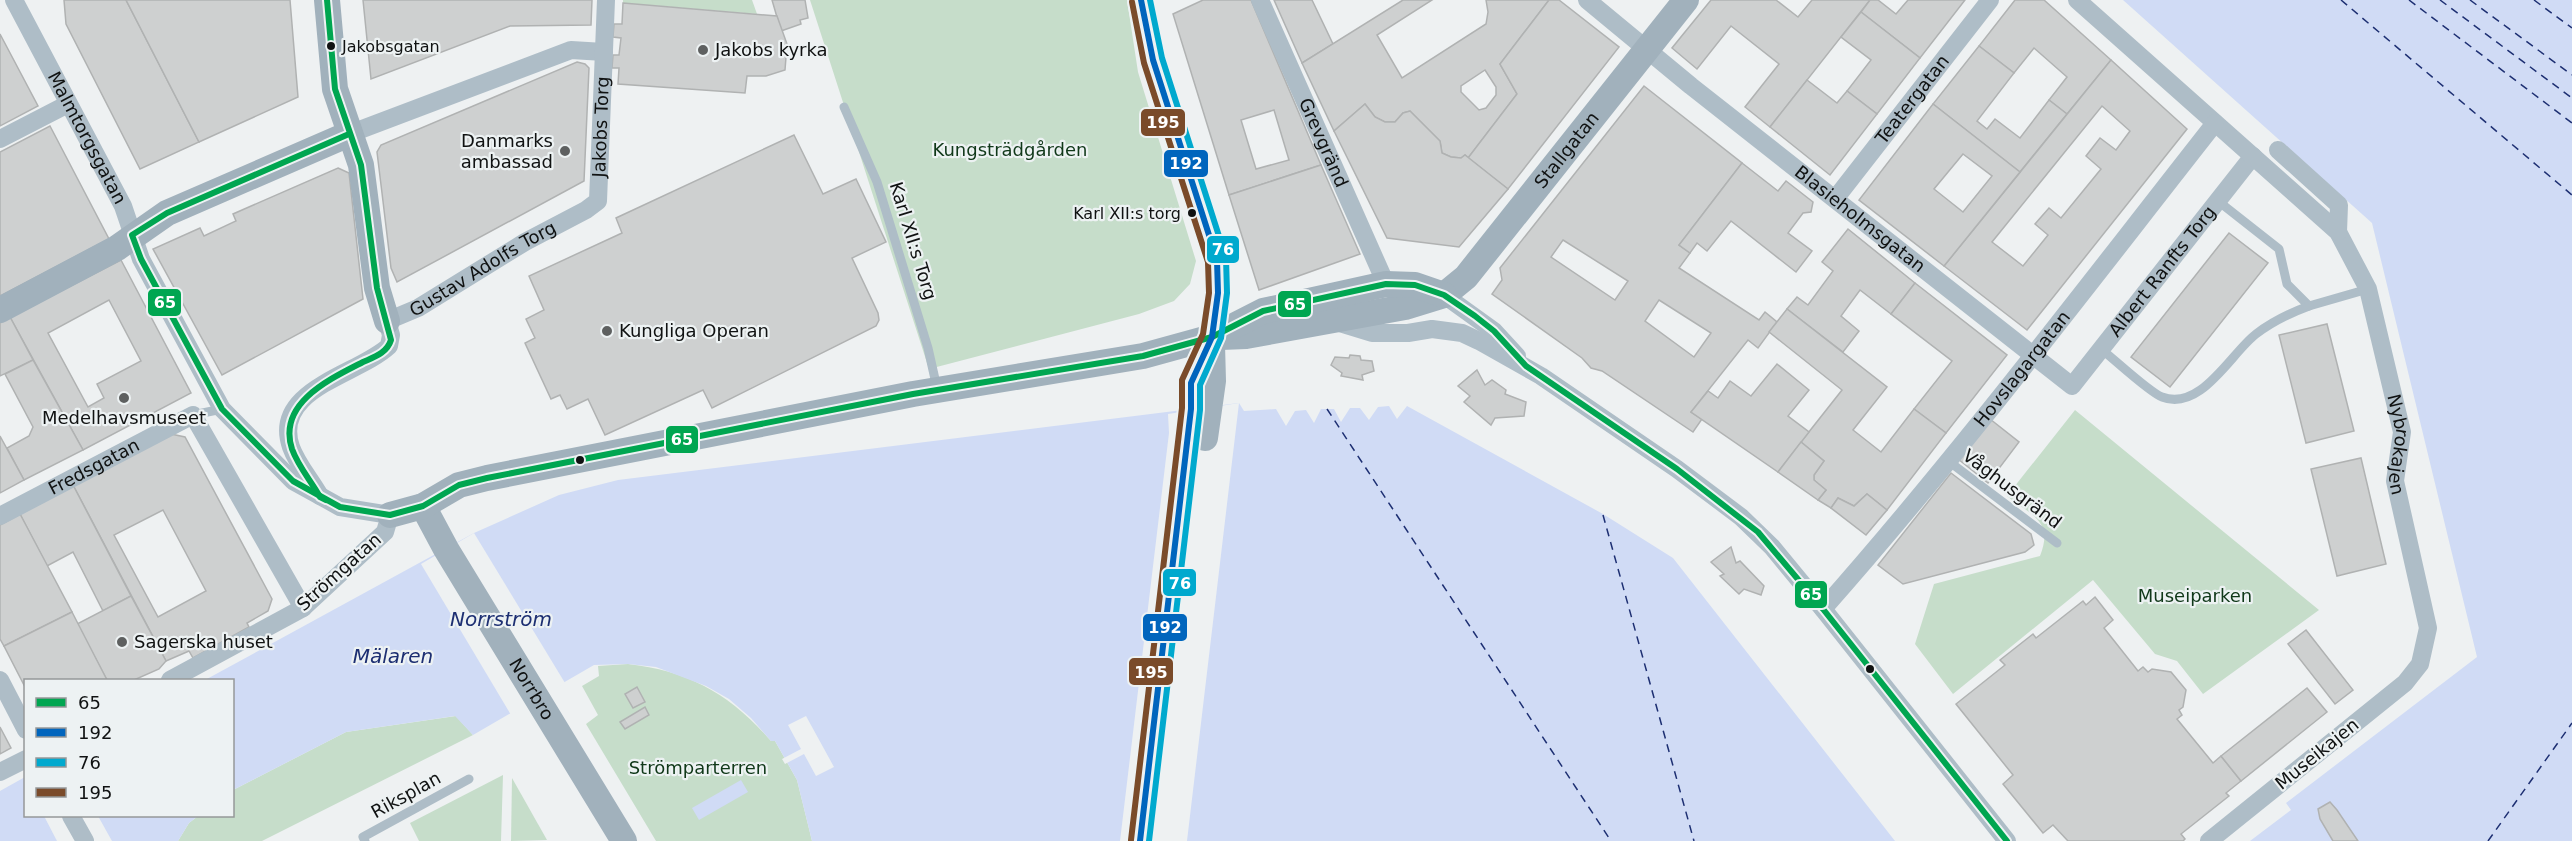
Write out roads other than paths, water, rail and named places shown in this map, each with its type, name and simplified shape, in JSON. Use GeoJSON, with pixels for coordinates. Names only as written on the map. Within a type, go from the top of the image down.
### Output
{"type":"FeatureCollection","features":[{"type":"Feature","properties":{"kind":"street","name":"Malmtorgsgatan"},"geometry":{"type":"LineString","coordinates":[[14,0],[123,206],[141,259],[222,409]]}},
{"type":"Feature","properties":{"kind":"street"},"geometry":{"type":"LineString","coordinates":[[327,0],[335,89],[361,165],[377,288],[387,321]]}},
{"type":"Feature","properties":{"kind":"street","name":"Jakobs Torg"},"geometry":{"type":"LineString","coordinates":[[598,201],[606,0]]}},
{"type":"Feature","properties":{"kind":"street"},"geometry":{"type":"LineString","coordinates":[[1140,841],[1199,408],[1213,381],[1212,337],[1218,293],[1217,260],[1153,60],[1141,0]]}},
{"type":"Feature","properties":{"kind":"street","name":"Grevgränd"},"geometry":{"type":"LineString","coordinates":[[1260,0],[1386,284]]}},
{"type":"Feature","properties":{"kind":"street","name":"Blasieholmsgatan"},"geometry":{"type":"LineString","coordinates":[[1587,0],[1691,86],[2072,386]]}},
{"type":"Feature","properties":{"kind":"street","name":"Stallgatan"},"geometry":{"type":"LineString","coordinates":[[1444,296],[1466,277],[1686,0]]}},
{"type":"Feature","properties":{"kind":"street","name":"Teatergatan"},"geometry":{"type":"LineString","coordinates":[[1835,199],[1990,0]]}},
{"type":"Feature","properties":{"kind":"street","name":"Nybrokajen"},"geometry":{"type":"LineString","coordinates":[[2078,0],[2338,232],[2368,290],[2402,432],[2395,481],[2428,628],[2420,664]]}},
{"type":"Feature","properties":{"kind":"street"},"geometry":{"type":"LineString","coordinates":[[0,310],[117,248],[167,213],[350,134],[571,50],[604,52]]}},
{"type":"Feature","properties":{"kind":"street"},"geometry":{"type":"LineString","coordinates":[[0,139],[68,104]]}},
{"type":"Feature","properties":{"kind":"street","name":"Hovslagargatan"},"geometry":{"type":"LineString","coordinates":[[1823,609],[1869,557],[2032,355],[2215,123]]}},
{"type":"Feature","properties":{"kind":"street","name":"Nybrokajen"},"geometry":{"type":"LineString","coordinates":[[2278,150],[2338,205],[2338,232]]}},
{"type":"Feature","properties":{"kind":"street","name":"Albert Ranfts Torg"},"geometry":{"type":"LineString","coordinates":[[2072,386],[2253,156]]}},
{"type":"Feature","properties":{"kind":"street","name":"Gustav Adolfs Torg"},"geometry":{"type":"LineString","coordinates":[[320,497],[292,450],[288,429],[290,416],[298,403],[313,391],[389,346],[391,334],[387,321],[418,308],[525,242],[586,210],[598,201]]}},
{"type":"Feature","properties":{"kind":"street"},"geometry":{"type":"LineString","coordinates":[[1212,337],[1263,311],[1386,284],[1414,285],[1444,296],[1494,331],[1526,366]]}},
{"type":"Feature","properties":{"kind":"street"},"geometry":{"type":"LineString","coordinates":[[1212,337],[1246,336],[1335,321],[1405,307],[1444,296]]}},
{"type":"Feature","properties":{"kind":"street"},"geometry":{"type":"LineString","coordinates":[[1335,321],[1372,333],[1408,333],[1432,329],[1451,331],[1479,340],[1526,366],[1677,469],[1741,517],[1772,547],[1823,609],[2007,841]]}},
{"type":"Feature","properties":{"kind":"street","name":"Strömgatan"},"geometry":{"type":"LineString","coordinates":[[174,679],[303,608],[384,532],[390,515],[423,506],[459,485],[937,390],[1143,356],[1212,337]]}},
{"type":"Feature","properties":{"kind":"street"},"geometry":{"type":"LineString","coordinates":[[1158,841],[1199,408]]}},
{"type":"Feature","properties":{"kind":"street"},"geometry":{"type":"LineString","coordinates":[[222,409],[293,481],[320,497],[352,510],[390,515]]}},
{"type":"Feature","properties":{"kind":"street"},"geometry":{"type":"LineString","coordinates":[[193,416],[303,608]]}},
{"type":"Feature","properties":{"kind":"street","name":"Fredsgatan"},"geometry":{"type":"LineString","coordinates":[[0,516],[193,416]]}},
{"type":"Feature","properties":{"kind":"street","name":"Norrbro"},"geometry":{"type":"LineString","coordinates":[[423,506],[446,549],[624,841]]}},
{"type":"Feature","properties":{"kind":"street","name":"Museikajen"},"geometry":{"type":"LineString","coordinates":[[2209,841],[2405,684],[2420,664]]}},
{"type":"Feature","properties":{"kind":"street"},"geometry":{"type":"LineString","coordinates":[[0,680],[24,726]]}},
{"type":"Feature","properties":{"kind":"street"},"geometry":{"type":"LineString","coordinates":[[0,772],[24,760]]}},
{"type":"Feature","properties":{"kind":"street"},"geometry":{"type":"LineString","coordinates":[[72,817],[85,841]]}},
{"type":"Feature","properties":{"kind":"lane","name":"Karl XII:s Torg"},"geometry":{"type":"LineString","coordinates":[[844,107],[877,182],[928,348],[937,390]]}},
{"type":"Feature","properties":{"kind":"lane"},"geometry":{"type":"LineString","coordinates":[[2218,201],[2279,249],[2286,284],[2309,306]]}},
{"type":"Feature","properties":{"kind":"lane"},"geometry":{"type":"LineString","coordinates":[[2101,349],[2162,397],[2176,399],[2189,397],[2205,386],[2254,335],[2283,316],[2309,306],[2368,290]]}},
{"type":"Feature","properties":{"kind":"lane","name":"Fredsgatan"},"geometry":{"type":"LineString","coordinates":[[193,416],[222,409]]}},
{"type":"Feature","properties":{"kind":"lane","name":"Våghusgränd"},"geometry":{"type":"LineString","coordinates":[[1947,460],[2057,543]]}},
{"type":"Feature","properties":{"kind":"lane","name":"Riksplan"},"geometry":{"type":"LineString","coordinates":[[365,841],[363,837],[469,779]]}},
{"type":"Feature","properties":{"kind":"water"},"geometry":{"type":"Polygon","coordinates":[[[2123,0],[2572,0],[2572,841],[2250,841],[2291,810],[2286,803],[2477,657],[2372,223],[2123,0]]]}},
{"type":"Feature","properties":{"kind":"water"},"geometry":{"type":"Polygon","coordinates":[[[1239,403],[1244,411],[1276,409],[1286,426],[1295,411],[1306,410],[1314,423],[1321,409],[1334,409],[1341,422],[1350,408],[1360,408],[1369,420],[1378,407],[1389,406],[1397,419],[1407,406],[1603,514],[1673,558],[1895,841],[812,841],[797,780],[775,741],[771,741],[751,718],[729,699],[706,686],[656,667],[628,664],[594,665],[473,735],[455,716],[346,732],[234,789],[234,679],[207,679],[474,533],[559,495],[618,480],[1239,403]]]}},
{"type":"Feature","properties":{"kind":"water"},"geometry":{"type":"Polygon","coordinates":[[[24,778],[24,817],[197,817],[189,823],[178,841],[0,841],[0,791],[24,778]]]}},
{"type":"Feature","properties":{"kind":"water"},"geometry":{"type":"Polygon","coordinates":[[[741,780],[748,792],[699,820],[692,808],[741,780]]]}},
{"type":"Feature","properties":{"kind":"place","name":"Jakobsgatan"},"geometry":{"type":"Point","coordinates":[331,46]}},
{"type":"Feature","properties":{"kind":"place","name":"Jakobs kyrka"},"geometry":{"type":"Point","coordinates":[703,50]}},
{"type":"Feature","properties":{"kind":"place","name":"Danmarks ambassad"},"geometry":{"type":"Point","coordinates":[565,151]}},
{"type":"Feature","properties":{"kind":"place","name":"Karl XII:s torg"},"geometry":{"type":"Point","coordinates":[1192,213]}},
{"type":"Feature","properties":{"kind":"place","name":"Kungliga Operan"},"geometry":{"type":"Point","coordinates":[607,331]}},
{"type":"Feature","properties":{"kind":"place","name":"Medelhavsmuseet"},"geometry":{"type":"Point","coordinates":[124,398]}},
{"type":"Feature","properties":{"kind":"place","name":"Sagerska huset"},"geometry":{"type":"Point","coordinates":[122,642]}},
{"type":"Feature","properties":{"kind":"park label","name":"Kungsträdgården"},"geometry":{"type":"Point","coordinates":[1010,150]}},
{"type":"Feature","properties":{"kind":"park label","name":"Museiparken"},"geometry":{"type":"Point","coordinates":[2195,596]}},
{"type":"Feature","properties":{"kind":"park label","name":"Strömparterren"},"geometry":{"type":"Point","coordinates":[698,768]}},
{"type":"Feature","properties":{"kind":"water label","name":"Norrström"},"geometry":{"type":"Point","coordinates":[501,619]}},
{"type":"Feature","properties":{"kind":"water label","name":"Mälaren"},"geometry":{"type":"Point","coordinates":[393,656]}}]}
